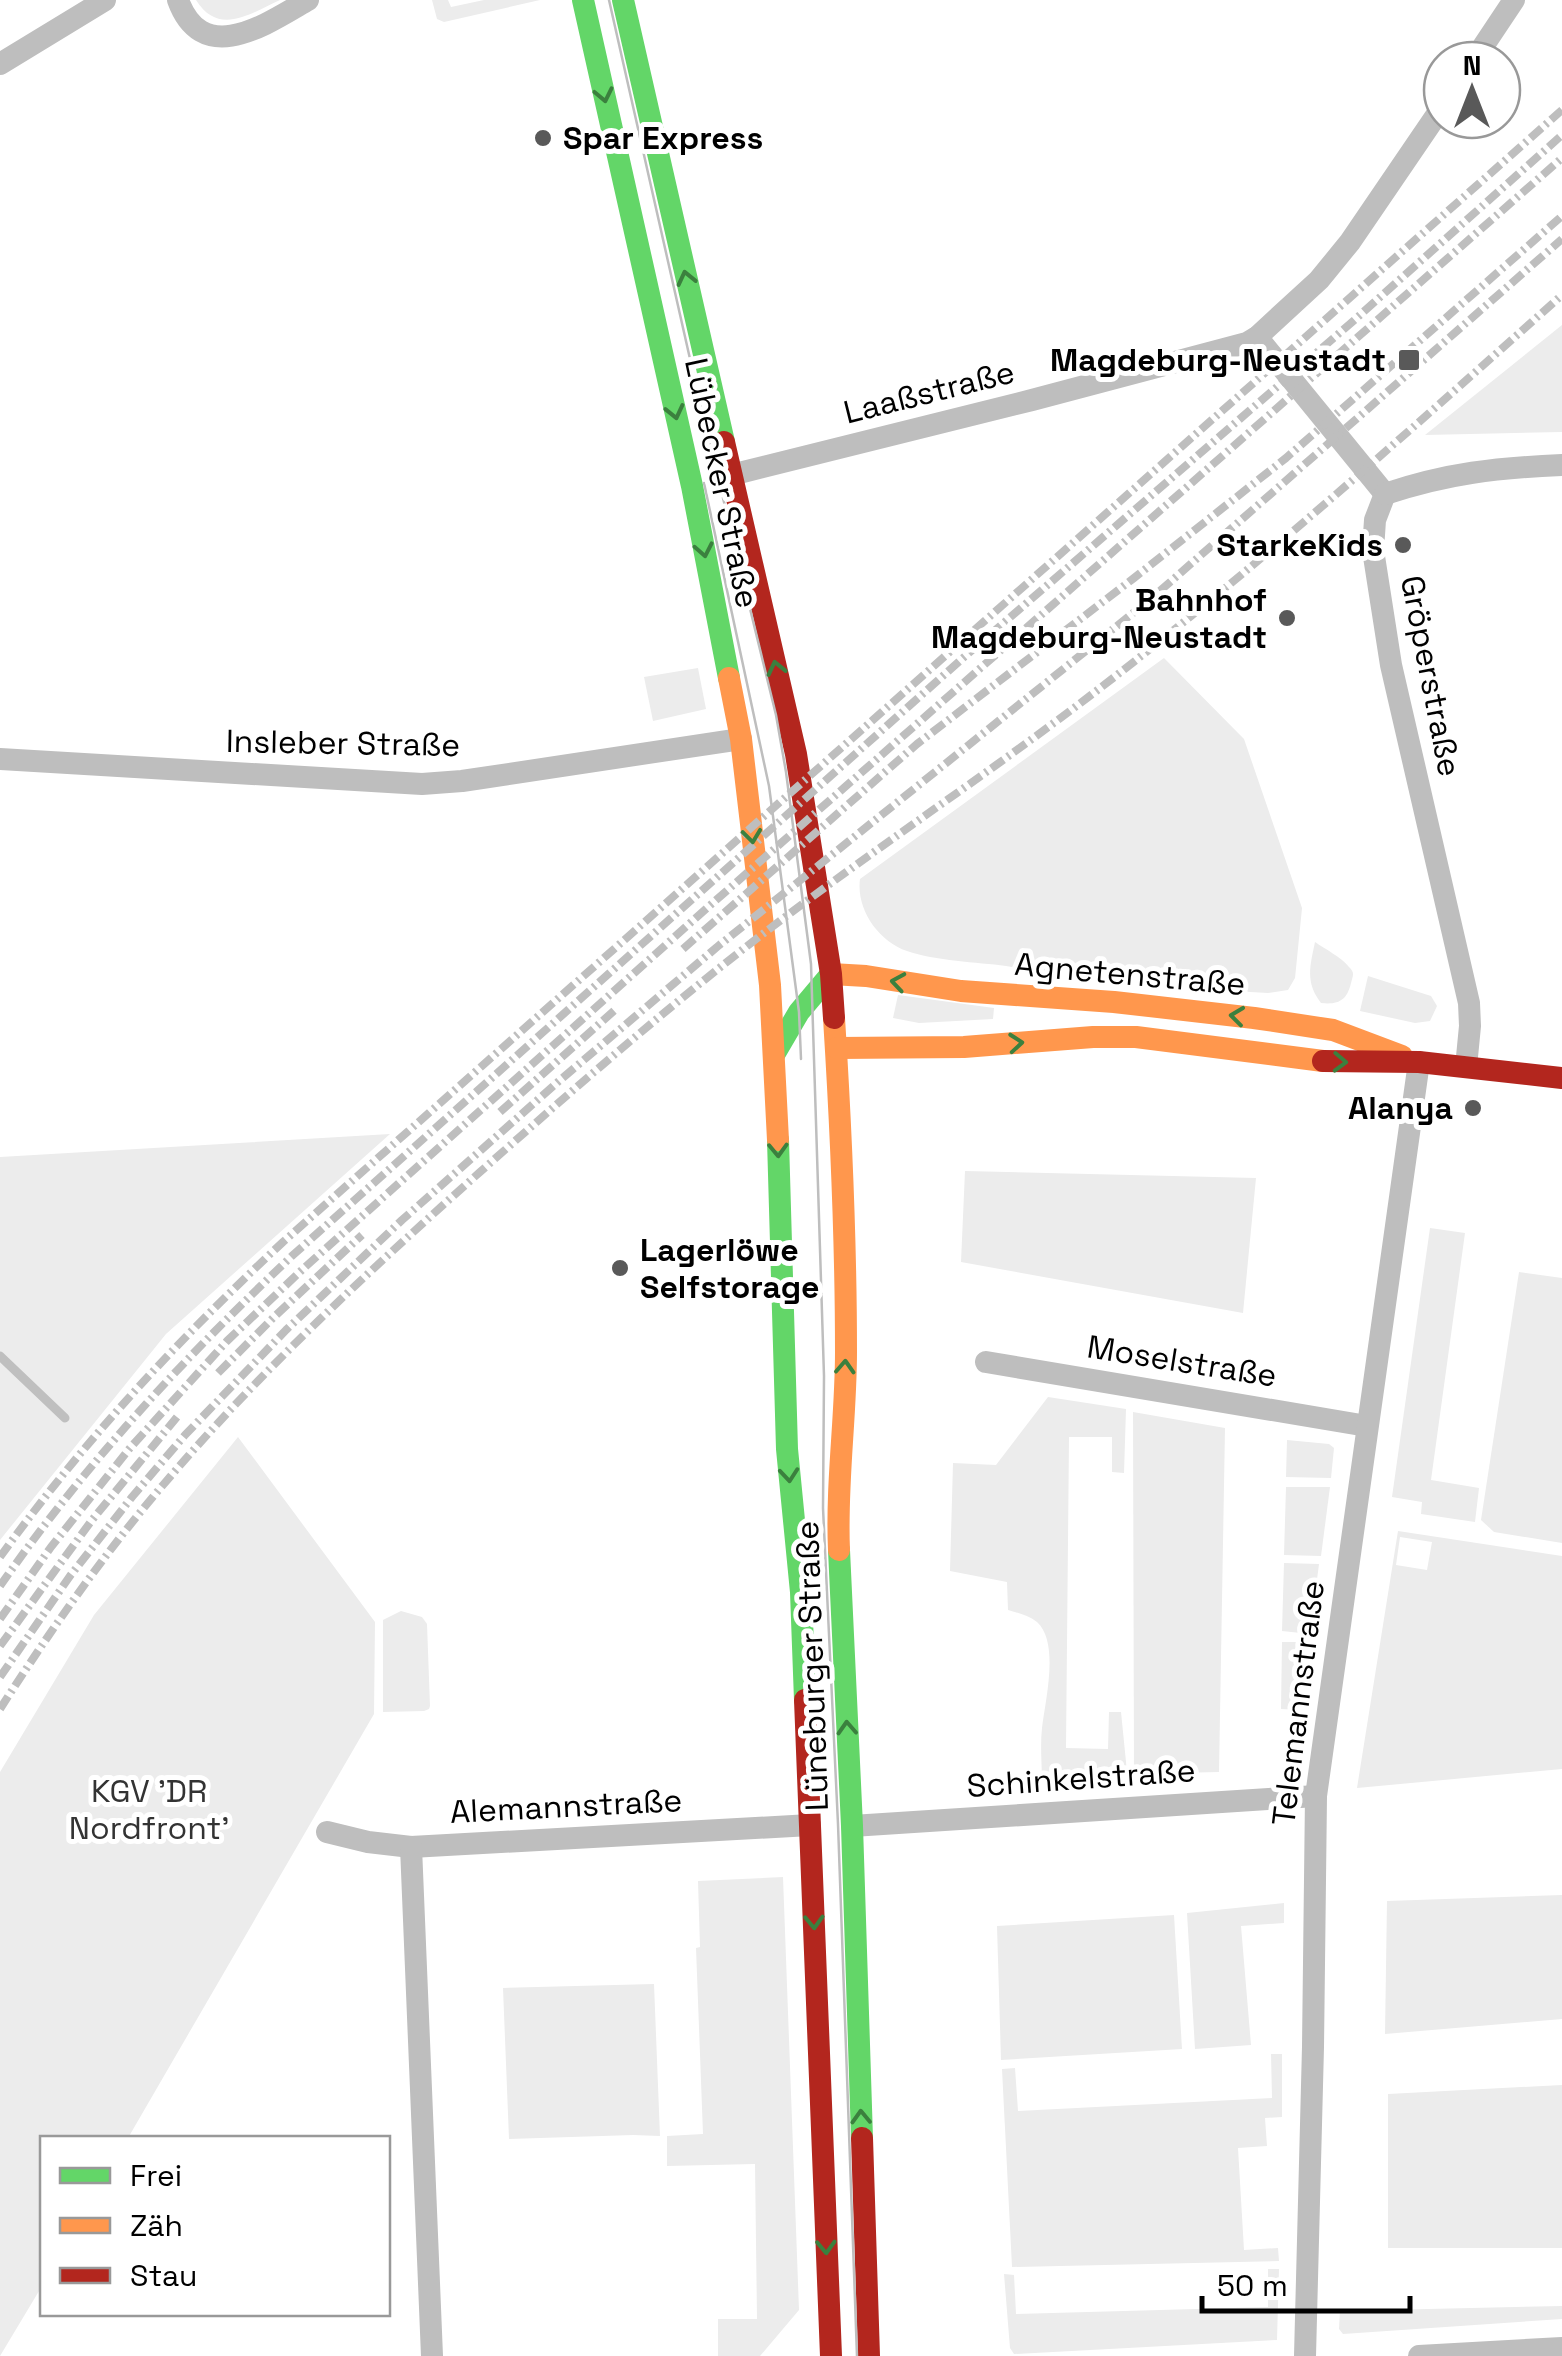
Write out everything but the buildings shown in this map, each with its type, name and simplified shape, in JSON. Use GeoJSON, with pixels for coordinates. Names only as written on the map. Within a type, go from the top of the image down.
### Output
{"type":"FeatureCollection","features":[{"type":"Feature","properties":{"kind":"main road","name":"Lübecker Straße"},"geometry":{"type":"LineString","coordinates":[[583,0],[692,486],[741,739],[770,985]]}},
{"type":"Feature","properties":{"kind":"main road","name":"Lübecker Straße"},"geometry":{"type":"LineString","coordinates":[[623,0],[796,754],[831,974]]}},
{"type":"Feature","properties":{"kind":"main road"},"geometry":{"type":"LineString","coordinates":[[776,1053],[799,1012],[831,974]]}},
{"type":"Feature","properties":{"kind":"main road","name":"Lüneburger Straße"},"geometry":{"type":"LineString","coordinates":[[831,974],[842,1143],[846,1357],[838,1498],[869,2356]]}},
{"type":"Feature","properties":{"kind":"main road","name":"Agnetenstraße"},"geometry":{"type":"LineString","coordinates":[[831,974],[961,991],[1114,1002],[1333,1030],[1419,1062]]}},
{"type":"Feature","properties":{"kind":"main road"},"geometry":{"type":"LineString","coordinates":[[770,985],[837,1048]]}},
{"type":"Feature","properties":{"kind":"main road","name":"Lüneburger Straße"},"geometry":{"type":"LineString","coordinates":[[770,985],[776,1053],[786,1449],[800,1566],[831,2356]]}},
{"type":"Feature","properties":{"kind":"main road","name":"Agnetenstraße"},"geometry":{"type":"LineString","coordinates":[[837,1048],[964,1047],[1136,1038],[1332,1062],[1419,1062],[1562,1078]]}},
{"type":"Feature","properties":{"kind":"street"},"geometry":{"type":"LineString","coordinates":[[0,64],[106,0]]}},
{"type":"Feature","properties":{"kind":"street"},"geometry":{"type":"LineString","coordinates":[[178,0],[196,27],[228,36],[248,34],[308,0]]}},
{"type":"Feature","properties":{"kind":"street"},"geometry":{"type":"LineString","coordinates":[[1487,40],[1514,0]]}},
{"type":"Feature","properties":{"kind":"street"},"geometry":{"type":"LineString","coordinates":[[1422,136],[1350,242],[1319,280],[1258,338],[1384,494],[1468,472],[1562,465]]}},
{"type":"Feature","properties":{"kind":"street","name":"Laaßstraße"},"geometry":{"type":"LineString","coordinates":[[731,475],[1032,400],[1258,338]]}},
{"type":"Feature","properties":{"kind":"street","name":"Gröperstraße"},"geometry":{"type":"LineString","coordinates":[[1384,494],[1374,520],[1373,550],[1391,666],[1468,1003],[1466,1067]]}},
{"type":"Feature","properties":{"kind":"street","name":"Insleber Straße"},"geometry":{"type":"LineString","coordinates":[[0,759],[422,784],[741,739]]}},
{"type":"Feature","properties":{"kind":"street","name":"Telemannstraße"},"geometry":{"type":"LineString","coordinates":[[1305,2356],[1316,1796],[1419,1062]]}},
{"type":"Feature","properties":{"kind":"street","name":"Moselstraße"},"geometry":{"type":"LineString","coordinates":[[986,1362],[1367,1426]]}},
{"type":"Feature","properties":{"kind":"street","name":"Schinkelstraße"},"geometry":{"type":"LineString","coordinates":[[852,1826],[1316,1796]]}},
{"type":"Feature","properties":{"kind":"street","name":"Alemannstraße"},"geometry":{"type":"LineString","coordinates":[[327,1832],[411,1847],[810,1824]]}},
{"type":"Feature","properties":{"kind":"street"},"geometry":{"type":"LineString","coordinates":[[411,1847],[432,2356]]}},
{"type":"Feature","properties":{"kind":"street"},"geometry":{"type":"LineString","coordinates":[[1419,2356],[1562,2348]]}},
{"type":"Feature","properties":{"kind":"green space"},"geometry":{"type":"Polygon","coordinates":[[[196,0],[280,0],[225,20],[205,11],[196,0]]]}},
{"type":"Feature","properties":{"kind":"green space"},"geometry":{"type":"Polygon","coordinates":[[[432,0],[448,0],[451,7],[484,0],[540,0],[444,22],[437,19],[432,0]]]}},
{"type":"Feature","properties":{"kind":"green space"},"geometry":{"type":"Polygon","coordinates":[[[1562,325],[1562,432],[1425,435],[1562,325]]]}},
{"type":"Feature","properties":{"kind":"green space"},"geometry":{"type":"Polygon","coordinates":[[[1164,658],[1244,739],[1302,908],[1295,978],[1288,990],[1268,993],[1146,985],[943,959],[907,951],[878,932],[865,912],[860,879],[1164,658]]]}},
{"type":"Feature","properties":{"kind":"green space"},"geometry":{"type":"Polygon","coordinates":[[[698,668],[706,709],[653,721],[644,677],[698,668]]]}},
{"type":"Feature","properties":{"kind":"green space"},"geometry":{"type":"Polygon","coordinates":[[[1315,942],[1342,960],[1353,973],[1347,994],[1337,1002],[1321,1003],[1313,988],[1310,966],[1315,942]]]}},
{"type":"Feature","properties":{"kind":"green space"},"geometry":{"type":"Polygon","coordinates":[[[1368,976],[1431,996],[1437,1006],[1430,1021],[1415,1023],[1360,1011],[1368,976]]]}},
{"type":"Feature","properties":{"kind":"green space"},"geometry":{"type":"Polygon","coordinates":[[[898,995],[994,1008],[993,1019],[919,1023],[893,1018],[898,995]]]}},
{"type":"Feature","properties":{"kind":"green space"},"geometry":{"type":"Polygon","coordinates":[[[390,1134],[166,1334],[0,1540],[0,1157],[390,1134]]]}},
{"type":"Feature","properties":{"kind":"green space"},"geometry":{"type":"Polygon","coordinates":[[[965,1171],[1256,1178],[1243,1313],[961,1262],[965,1171]]]}},
{"type":"Feature","properties":{"kind":"green space"},"geometry":{"type":"Polygon","coordinates":[[[1430,1228],[1465,1233],[1431,1480],[1479,1488],[1475,1522],[1421,1514],[1422,1502],[1392,1497],[1430,1228]]]}},
{"type":"Feature","properties":{"kind":"green space"},"geometry":{"type":"Polygon","coordinates":[[[1519,1272],[1562,1278],[1562,1543],[1494,1532],[1481,1520],[1519,1272]]]}},
{"type":"Feature","properties":{"kind":"green space"},"geometry":{"type":"Polygon","coordinates":[[[1048,1397],[1126,1409],[1124,1473],[1112,1472],[1112,1437],[1069,1437],[1066,1748],[1108,1749],[1109,1712],[1121,1712],[1127,1772],[1121,1780],[1042,1783],[1041,1735],[1049,1658],[1044,1631],[1034,1620],[1008,1610],[1007,1582],[950,1571],[953,1463],[996,1465],[1048,1397]]]}},
{"type":"Feature","properties":{"kind":"green space"},"geometry":{"type":"Polygon","coordinates":[[[1133,1412],[1225,1428],[1219,1772],[1134,1774],[1133,1412]]]}},
{"type":"Feature","properties":{"kind":"green space","name":"KGV 'DR Nordfront'"},"geometry":{"type":"Polygon","coordinates":[[[238,1437],[375,1622],[374,1714],[129,2136],[40,2136],[40,2289],[0,2356],[0,1772],[94,1615],[238,1437]]]}},
{"type":"Feature","properties":{"kind":"green space"},"geometry":{"type":"Polygon","coordinates":[[[1287,1440],[1329,1444],[1334,1448],[1331,1478],[1286,1477],[1287,1440]]]}},
{"type":"Feature","properties":{"kind":"green space"},"geometry":{"type":"Polygon","coordinates":[[[1286,1487],[1330,1487],[1321,1556],[1284,1555],[1286,1487]]]}},
{"type":"Feature","properties":{"kind":"green space"},"geometry":{"type":"Polygon","coordinates":[[[1398,1531],[1562,1556],[1562,1769],[1357,1788],[1398,1531]],[[1400,1537],[1396,1565],[1427,1570],[1432,1542],[1400,1537]]]}},
{"type":"Feature","properties":{"kind":"green space"},"geometry":{"type":"Polygon","coordinates":[[[1284,1563],[1319,1564],[1310,1634],[1282,1631],[1284,1563]]]}},
{"type":"Feature","properties":{"kind":"green space"},"geometry":{"type":"Polygon","coordinates":[[[401,1611],[422,1617],[427,1624],[430,1706],[424,1711],[383,1712],[383,1620],[401,1611]]]}},
{"type":"Feature","properties":{"kind":"green space"},"geometry":{"type":"Polygon","coordinates":[[[1282,1642],[1308,1642],[1300,1710],[1281,1709],[1282,1642]]]}},
{"type":"Feature","properties":{"kind":"green space"},"geometry":{"type":"Polygon","coordinates":[[[783,1877],[799,2310],[760,2356],[718,2356],[718,2319],[757,2319],[755,2164],[667,2166],[667,2136],[703,2134],[696,1948],[700,1947],[698,1881],[783,1877]]]}},
{"type":"Feature","properties":{"kind":"green space"},"geometry":{"type":"Polygon","coordinates":[[[1562,1895],[1562,2019],[1385,2034],[1387,1901],[1562,1895]]]}},
{"type":"Feature","properties":{"kind":"green space"},"geometry":{"type":"Polygon","coordinates":[[[1284,1903],[1284,1923],[1241,1926],[1251,2045],[1195,2049],[1187,1913],[1284,1903]]]}},
{"type":"Feature","properties":{"kind":"green space"},"geometry":{"type":"Polygon","coordinates":[[[1174,1915],[1182,2049],[1001,2060],[997,1926],[1174,1915]]]}},
{"type":"Feature","properties":{"kind":"green space"},"geometry":{"type":"Polygon","coordinates":[[[654,1984],[660,2136],[509,2139],[503,1988],[654,1984]]]}},
{"type":"Feature","properties":{"kind":"green space"},"geometry":{"type":"Polygon","coordinates":[[[1271,2054],[1282,2054],[1282,2117],[1265,2118],[1267,2146],[1238,2148],[1244,2250],[1278,2248],[1279,2261],[1012,2267],[1002,2069],[1015,2068],[1018,2111],[1272,2098],[1271,2054]]]}},
{"type":"Feature","properties":{"kind":"green space"},"geometry":{"type":"Polygon","coordinates":[[[1562,2085],[1562,2248],[1388,2248],[1388,2094],[1562,2085]]]}},
{"type":"Feature","properties":{"kind":"green space"},"geometry":{"type":"Polygon","coordinates":[[[1268,2269],[1279,2269],[1277,2340],[1014,2354],[1010,2348],[1004,2274],[1014,2275],[1016,2314],[1268,2307],[1268,2269]]]}},
{"type":"Feature","properties":{"kind":"green space"},"geometry":{"type":"Polygon","coordinates":[[[1562,2306],[1562,2319],[1343,2334],[1339,2329],[1340,2311],[1562,2306]]]}},
{"type":"Feature","properties":{"kind":"waterway"},"geometry":{"type":"LineString","coordinates":[[0,1356],[65,1418]]}},
{"type":"Feature","properties":{"kind":"tram line"},"geometry":{"type":"LineString","coordinates":[[609,0],[702,412],[776,715],[811,964],[824,1376],[823,1508],[857,2356]]}},
{"type":"Feature","properties":{"kind":"tram line"},"geometry":{"type":"LineString","coordinates":[[704,483],[769,786],[799,1012],[801,1059]]}},
{"type":"Feature","properties":{"kind":"railway"},"geometry":{"type":"LineString","coordinates":[[0,1557],[65,1472],[134,1392],[283,1242],[1562,110]]}},
{"type":"Feature","properties":{"kind":"railway"},"geometry":{"type":"LineString","coordinates":[[0,1586],[66,1497],[138,1413],[293,1255],[963,658],[1562,135]]}},
{"type":"Feature","properties":{"kind":"railway"},"geometry":{"type":"LineString","coordinates":[[0,1619],[130,1448],[227,1341],[304,1268],[707,908],[1562,158]]}},
{"type":"Feature","properties":{"kind":"railway"},"geometry":{"type":"LineString","coordinates":[[683,949],[917,744],[1286,458],[1562,216]]}},
{"type":"Feature","properties":{"kind":"railway"},"geometry":{"type":"LineString","coordinates":[[0,1677],[70,1576],[185,1435],[286,1330],[402,1220],[717,947],[1153,597],[1562,239]]}},
{"type":"Feature","properties":{"kind":"railway"},"geometry":{"type":"LineString","coordinates":[[0,1709],[98,1566],[200,1443],[316,1323],[438,1209],[723,965],[1069,712],[1174,630],[1342,489],[1562,295]]}},
{"type":"Feature","properties":{"kind":"railway"},"geometry":{"type":"LineString","coordinates":[[500,1112],[616,1009]]}},
{"type":"Feature","properties":{"kind":"railway"},"geometry":{"type":"LineString","coordinates":[[218,1373],[362,1235]]}},
{"type":"Feature","properties":{"kind":"railway"},"geometry":{"type":"LineString","coordinates":[[0,1646],[92,1520],[177,1417]]}},
{"type":"Feature","properties":{"kind":"traffic: fast"},"geometry":{"type":"LineString","coordinates":[[583,0],[692,486],[729,678]]}},
{"type":"Feature","properties":{"kind":"traffic: fast"},"geometry":{"type":"LineString","coordinates":[[623,0],[724,442]]}},
{"type":"Feature","properties":{"kind":"traffic: fast"},"geometry":{"type":"LineString","coordinates":[[775,1053],[799,1012],[831,974]]}},
{"type":"Feature","properties":{"kind":"traffic: fast"},"geometry":{"type":"LineString","coordinates":[[778,1140],[787,1449],[801,1592],[805,1700]]}},
{"type":"Feature","properties":{"kind":"traffic: fast"},"geometry":{"type":"LineString","coordinates":[[839,1550],[862,2138]]}},
{"type":"Feature","properties":{"kind":"traffic: slow"},"geometry":{"type":"LineString","coordinates":[[729,678],[741,739],[770,985],[778,1140]]}},
{"type":"Feature","properties":{"kind":"traffic: slow"},"geometry":{"type":"LineString","coordinates":[[831,974],[961,991],[1114,1002],[1254,1018],[1333,1030],[1402,1056]]}},
{"type":"Feature","properties":{"kind":"traffic: slow"},"geometry":{"type":"LineString","coordinates":[[834,1018],[846,1310],[839,1550]]}},
{"type":"Feature","properties":{"kind":"traffic: slow"},"geometry":{"type":"LineString","coordinates":[[837,1048],[964,1047],[1136,1037],[1323,1061]]}},
{"type":"Feature","properties":{"kind":"traffic: jam"},"geometry":{"type":"LineString","coordinates":[[724,442],[796,754],[831,974],[834,1018]]}},
{"type":"Feature","properties":{"kind":"traffic: jam"},"geometry":{"type":"LineString","coordinates":[[1323,1061],[1419,1062],[1562,1078]]}},
{"type":"Feature","properties":{"kind":"traffic: jam"},"geometry":{"type":"LineString","coordinates":[[805,1700],[831,2356]]}},
{"type":"Feature","properties":{"kind":"traffic: jam"},"geometry":{"type":"LineString","coordinates":[[862,2138],[869,2356]]}},
{"type":"Feature","properties":{"kind":"place","name":"Spar Express"},"geometry":{"type":"Point","coordinates":[543,138]}},
{"type":"Feature","properties":{"kind":"place","name":"Magdeburg-Neustadt"},"geometry":{"type":"Point","coordinates":[1409,360]}},
{"type":"Feature","properties":{"kind":"place","name":"StarkeKids"},"geometry":{"type":"Point","coordinates":[1403,545]}},
{"type":"Feature","properties":{"kind":"place","name":"Bahnhof Magdeburg-Neustadt"},"geometry":{"type":"Point","coordinates":[1287,618]}},
{"type":"Feature","properties":{"kind":"place","name":"Alanya"},"geometry":{"type":"Point","coordinates":[1473,1108]}},
{"type":"Feature","properties":{"kind":"place","name":"Lagerlöwe Selfstorage"},"geometry":{"type":"Point","coordinates":[620,1268]}}]}
